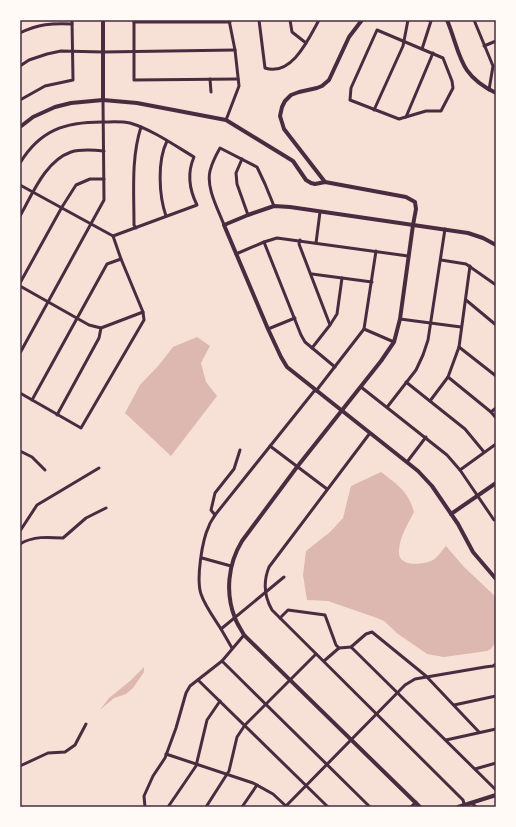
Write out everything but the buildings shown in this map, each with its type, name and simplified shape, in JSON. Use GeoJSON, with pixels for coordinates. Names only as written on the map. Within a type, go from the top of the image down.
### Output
{"type":"FeatureCollection","features":[{"type":"Feature","properties":{"kind":"street"},"geometry":{"type":"LineString","coordinates":[[20,100],[46,86],[73,80],[72,20]]}},
{"type":"Feature","properties":{"kind":"street"},"geometry":{"type":"LineString","coordinates":[[20,353],[104,200],[103,20]]}},
{"type":"Feature","properties":{"kind":"street"},"geometry":{"type":"LineString","coordinates":[[259,20],[265,68],[269,69],[284,66],[293,61],[306,43],[319,20]]}},
{"type":"Feature","properties":{"kind":"street"},"geometry":{"type":"LineString","coordinates":[[290,20],[292,32],[306,43]]}},
{"type":"Feature","properties":{"kind":"street"},"geometry":{"type":"LineString","coordinates":[[325,182],[284,129],[280,116],[282,107],[291,95],[317,88],[329,80],[349,37],[362,20]]}},
{"type":"Feature","properties":{"kind":"street"},"geometry":{"type":"LineString","coordinates":[[374,110],[403,46],[408,20]]}},
{"type":"Feature","properties":{"kind":"street"},"geometry":{"type":"LineString","coordinates":[[422,49],[431,21],[428,20]]}},
{"type":"Feature","properties":{"kind":"street"},"geometry":{"type":"LineString","coordinates":[[448,20],[466,71],[489,90],[496,93]]}},
{"type":"Feature","properties":{"kind":"street"},"geometry":{"type":"LineString","coordinates":[[474,20],[493,66],[489,90]]}},
{"type":"Feature","properties":{"kind":"street"},"geometry":{"type":"LineString","coordinates":[[226,120],[239,86],[230,21],[134,21],[134,80],[238,79]]}},
{"type":"Feature","properties":{"kind":"street"},"geometry":{"type":"LineString","coordinates":[[20,33],[34,26],[56,23],[72,24]]}},
{"type":"Feature","properties":{"kind":"street"},"geometry":{"type":"LineString","coordinates":[[377,30],[422,49],[443,58],[452,81],[453,88],[441,111],[426,111],[399,119],[350,100],[351,88],[377,30]]}},
{"type":"Feature","properties":{"kind":"street"},"geometry":{"type":"LineString","coordinates":[[484,46],[496,40]]}},
{"type":"Feature","properties":{"kind":"street"},"geometry":{"type":"LineString","coordinates":[[20,66],[29,60],[61,51],[103,52],[235,50]]}},
{"type":"Feature","properties":{"kind":"street"},"geometry":{"type":"LineString","coordinates":[[406,117],[433,53]]}},
{"type":"Feature","properties":{"kind":"street"},"geometry":{"type":"LineString","coordinates":[[210,79],[211,92]]}},
{"type":"Feature","properties":{"kind":"street"},"geometry":{"type":"LineString","coordinates":[[20,128],[33,117],[55,107],[103,100],[137,103],[226,120],[293,161],[306,180],[311,183],[315,184],[325,182],[406,197],[415,202],[416,209],[412,225],[400,319],[394,342],[234,553],[231,566],[229,592],[235,618],[244,635],[420,807]]}},
{"type":"Feature","properties":{"kind":"street"},"geometry":{"type":"LineString","coordinates":[[20,163],[28,150],[41,138],[58,128],[84,122],[128,123],[141,127],[194,157],[189,176],[190,185],[197,205],[113,236]]}},
{"type":"Feature","properties":{"kind":"street"},"geometry":{"type":"LineString","coordinates":[[136,228],[134,224],[134,167],[136,142],[141,127]]}},
{"type":"Feature","properties":{"kind":"street"},"geometry":{"type":"LineString","coordinates":[[166,216],[162,204],[161,160],[167,141]]}},
{"type":"Feature","properties":{"kind":"street"},"geometry":{"type":"LineString","coordinates":[[274,206],[257,167],[220,148],[210,170],[210,186],[224,226],[280,357],[287,367],[407,462],[432,486],[458,524],[473,552],[496,579]]}},
{"type":"Feature","properties":{"kind":"street"},"geometry":{"type":"LineString","coordinates":[[20,215],[48,168],[62,157],[70,152],[83,150],[104,151]]}},
{"type":"Feature","properties":{"kind":"street"},"geometry":{"type":"LineString","coordinates":[[242,159],[236,173],[237,184],[248,215]]}},
{"type":"Feature","properties":{"kind":"street"},"geometry":{"type":"LineString","coordinates":[[20,283],[76,185],[90,179],[104,179]]}},
{"type":"Feature","properties":{"kind":"street"},"geometry":{"type":"LineString","coordinates":[[20,184],[113,236],[143,312],[144,320],[81,428],[20,393]]}},
{"type":"Feature","properties":{"kind":"street"},"geometry":{"type":"LineString","coordinates":[[224,226],[248,215],[274,206],[290,207],[468,233],[483,238],[496,245]]}},
{"type":"Feature","properties":{"kind":"street"},"geometry":{"type":"LineString","coordinates":[[316,242],[320,212]]}},
{"type":"Feature","properties":{"kind":"street"},"geometry":{"type":"LineString","coordinates":[[388,406],[416,370],[428,340],[432,324],[445,229]]}},
{"type":"Feature","properties":{"kind":"street"},"geometry":{"type":"LineString","coordinates":[[236,254],[277,238],[316,242],[408,256]]}},
{"type":"Feature","properties":{"kind":"street"},"geometry":{"type":"LineString","coordinates":[[300,240],[299,244],[312,274],[330,324]]}},
{"type":"Feature","properties":{"kind":"street"},"geometry":{"type":"LineString","coordinates":[[264,242],[301,335],[305,342],[335,367]]}},
{"type":"Feature","properties":{"kind":"street"},"geometry":{"type":"LineString","coordinates":[[232,648],[204,602],[199,583],[202,550],[207,531],[215,515],[364,329],[376,252]]}},
{"type":"Feature","properties":{"kind":"street"},"geometry":{"type":"LineString","coordinates":[[32,400],[107,264],[121,259]]}},
{"type":"Feature","properties":{"kind":"street"},"geometry":{"type":"LineString","coordinates":[[441,260],[466,264],[496,285]]}},
{"type":"Feature","properties":{"kind":"street"},"geometry":{"type":"LineString","coordinates":[[430,401],[448,377],[459,347],[470,266]]}},
{"type":"Feature","properties":{"kind":"street"},"geometry":{"type":"LineString","coordinates":[[312,274],[372,282]]}},
{"type":"Feature","properties":{"kind":"street"},"geometry":{"type":"LineString","coordinates":[[312,348],[337,314],[342,278]]}},
{"type":"Feature","properties":{"kind":"street"},"geometry":{"type":"LineString","coordinates":[[20,286],[77,319],[89,325],[100,328],[143,312]]}},
{"type":"Feature","properties":{"kind":"street"},"geometry":{"type":"LineString","coordinates":[[466,300],[496,325]]}},
{"type":"Feature","properties":{"kind":"street"},"geometry":{"type":"LineString","coordinates":[[268,329],[294,318]]}},
{"type":"Feature","properties":{"kind":"street"},"geometry":{"type":"LineString","coordinates":[[400,319],[461,328]]}},
{"type":"Feature","properties":{"kind":"street"},"geometry":{"type":"LineString","coordinates":[[58,415],[99,338],[100,328]]}},
{"type":"Feature","properties":{"kind":"street"},"geometry":{"type":"LineString","coordinates":[[364,329],[394,342]]}},
{"type":"Feature","properties":{"kind":"street"},"geometry":{"type":"LineString","coordinates":[[459,347],[496,376]]}},
{"type":"Feature","properties":{"kind":"street"},"geometry":{"type":"LineString","coordinates":[[448,377],[491,412],[496,418]]}},
{"type":"Feature","properties":{"kind":"street"},"geometry":{"type":"LineString","coordinates":[[406,382],[465,429],[484,452]]}},
{"type":"Feature","properties":{"kind":"street"},"geometry":{"type":"LineString","coordinates":[[361,386],[388,406],[447,455],[460,470],[494,520],[496,520]]}},
{"type":"Feature","properties":{"kind":"street"},"geometry":{"type":"LineString","coordinates":[[491,412],[496,408]]}},
{"type":"Feature","properties":{"kind":"street"},"geometry":{"type":"LineString","coordinates":[[370,433],[269,567],[264,582],[265,593],[272,610],[463,800],[465,806]]}},
{"type":"Feature","properties":{"kind":"street"},"geometry":{"type":"LineString","coordinates":[[407,462],[426,437]]}},
{"type":"Feature","properties":{"kind":"street"},"geometry":{"type":"LineString","coordinates":[[460,470],[496,444]]}},
{"type":"Feature","properties":{"kind":"street"},"geometry":{"type":"LineString","coordinates":[[270,446],[327,489]]}},
{"type":"Feature","properties":{"kind":"street"},"geometry":{"type":"LineString","coordinates":[[215,515],[211,510],[215,493],[234,469],[240,450]]}},
{"type":"Feature","properties":{"kind":"street"},"geometry":{"type":"LineString","coordinates":[[20,451],[32,457],[45,470]]}},
{"type":"Feature","properties":{"kind":"street"},"geometry":{"type":"LineString","coordinates":[[20,531],[38,505],[99,468]]}},
{"type":"Feature","properties":{"kind":"street"},"geometry":{"type":"LineString","coordinates":[[451,514],[496,483]]}},
{"type":"Feature","properties":{"kind":"street"},"geometry":{"type":"LineString","coordinates":[[20,544],[27,539],[63,538],[86,518],[106,508]]}},
{"type":"Feature","properties":{"kind":"street"},"geometry":{"type":"LineString","coordinates":[[202,558],[231,566]]}},
{"type":"Feature","properties":{"kind":"street"},"geometry":{"type":"LineString","coordinates":[[221,630],[284,578]]}},
{"type":"Feature","properties":{"kind":"street"},"geometry":{"type":"LineString","coordinates":[[280,618],[288,610],[325,615],[336,645],[339,648]]}},
{"type":"Feature","properties":{"kind":"street"},"geometry":{"type":"LineString","coordinates":[[324,661],[339,648],[351,647],[366,634],[372,632],[426,676],[479,732]]}},
{"type":"Feature","properties":{"kind":"street"},"geometry":{"type":"LineString","coordinates":[[145,807],[144,796],[152,776],[166,754],[186,693],[190,686],[222,661],[244,635]]}},
{"type":"Feature","properties":{"kind":"street"},"geometry":{"type":"LineString","coordinates":[[351,647],[496,790]]}},
{"type":"Feature","properties":{"kind":"street"},"geometry":{"type":"LineString","coordinates":[[206,807],[228,774],[237,737],[245,725],[316,654]]}},
{"type":"Feature","properties":{"kind":"street"},"geometry":{"type":"LineString","coordinates":[[222,661],[370,807]]}},
{"type":"Feature","properties":{"kind":"street"},"geometry":{"type":"LineString","coordinates":[[166,754],[257,785],[273,794],[286,807],[405,685],[415,679],[426,676],[493,666],[496,664]]}},
{"type":"Feature","properties":{"kind":"street"},"geometry":{"type":"LineString","coordinates":[[198,680],[328,807]]}},
{"type":"Feature","properties":{"kind":"street"},"geometry":{"type":"LineString","coordinates":[[454,705],[496,696]]}},
{"type":"Feature","properties":{"kind":"street"},"geometry":{"type":"LineString","coordinates":[[168,807],[197,764],[207,720],[220,700]]}},
{"type":"Feature","properties":{"kind":"street"},"geometry":{"type":"LineString","coordinates":[[20,766],[48,753],[65,752],[75,745],[86,724]]}},
{"type":"Feature","properties":{"kind":"street"},"geometry":{"type":"LineString","coordinates":[[446,740],[496,729]]}},
{"type":"Feature","properties":{"kind":"street"},"geometry":{"type":"LineString","coordinates":[[475,769],[496,763]]}},
{"type":"Feature","properties":{"kind":"street"},"geometry":{"type":"LineString","coordinates":[[242,807],[257,785]]}},
{"type":"Feature","properties":{"kind":"street"},"geometry":{"type":"LineString","coordinates":[[458,807],[496,795]]}},
{"type":"Feature","properties":{"kind":"street"},"geometry":{"type":"LineString","coordinates":[[411,807],[416,802]]}},
{"type":"Feature","properties":{"kind":"street"},"geometry":{"type":"LineString","coordinates":[[472,803],[476,807]]}},
{"type":"Feature","properties":{"kind":"shaded area"},"geometry":{"type":"Polygon","coordinates":[[[197,337],[210,346],[201,363],[206,382],[217,396],[171,456],[125,413],[140,385],[159,365],[173,347],[197,337]]]}},
{"type":"Feature","properties":{"kind":"shaded area"},"geometry":{"type":"Polygon","coordinates":[[[381,472],[402,489],[409,499],[414,512],[401,540],[399,556],[402,560],[412,564],[429,562],[435,559],[446,546],[464,567],[496,597],[496,641],[491,649],[487,651],[444,657],[427,654],[398,634],[384,621],[328,601],[307,600],[303,575],[306,551],[330,532],[343,518],[351,486],[381,472]]]}},
{"type":"Feature","properties":{"kind":"shaded area"},"geometry":{"type":"Polygon","coordinates":[[[144,667],[144,672],[133,688],[126,694],[114,698],[100,710],[109,698],[144,667]]]}}]}
